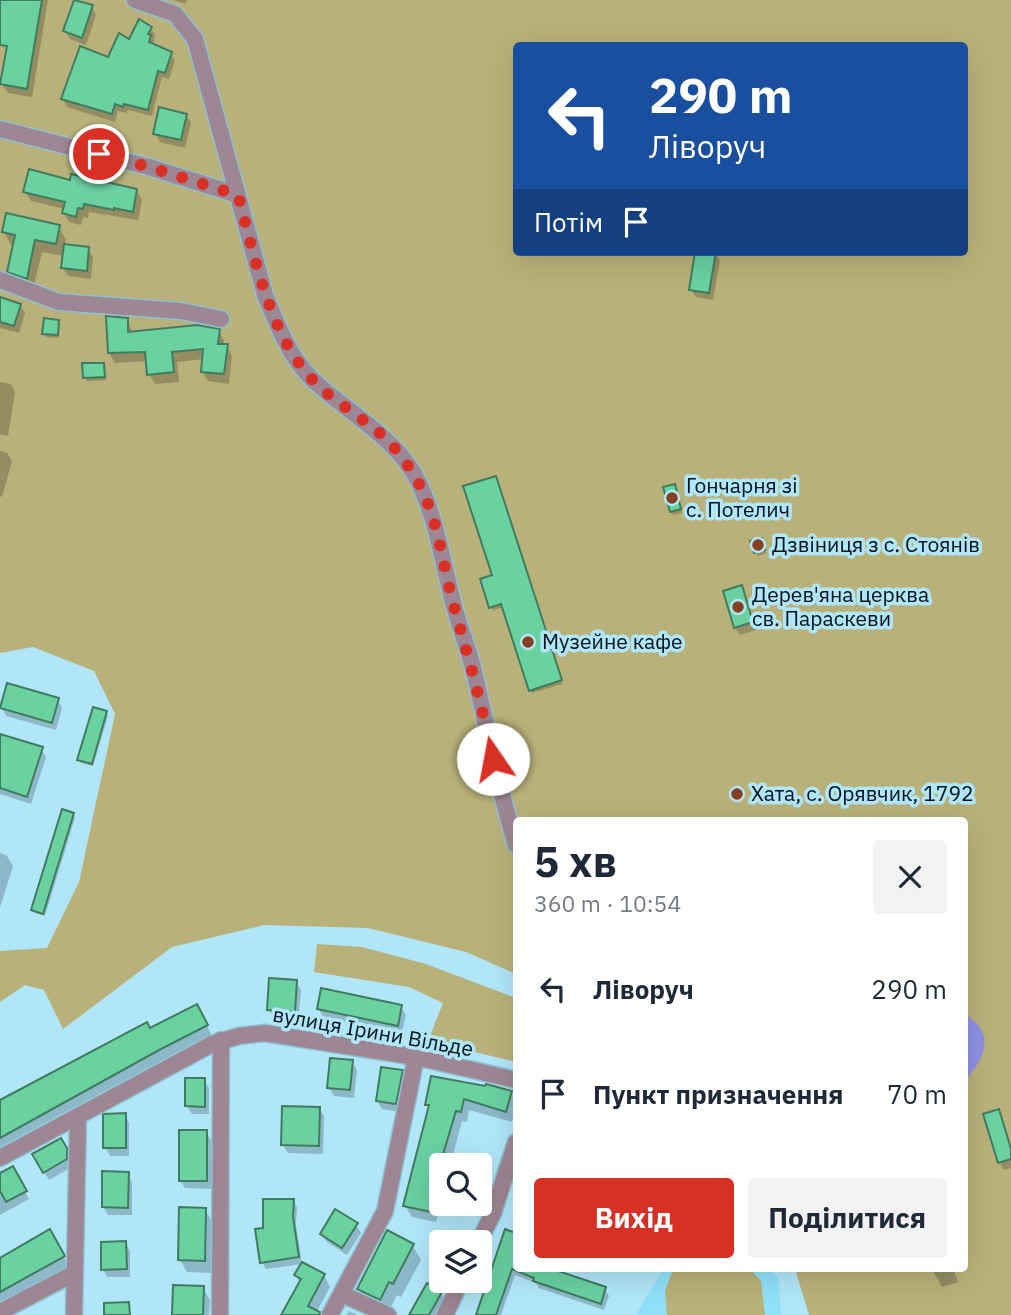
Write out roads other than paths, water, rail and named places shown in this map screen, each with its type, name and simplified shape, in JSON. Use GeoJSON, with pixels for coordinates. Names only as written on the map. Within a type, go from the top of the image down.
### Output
{"type":"FeatureCollection","features":[{"type":"Feature","properties":{"kind":"street"},"geometry":{"type":"LineString","coordinates":[[135,0],[176,14],[195,39],[265,295],[280,331],[308,376],[383,436],[404,459],[419,484],[442,546],[452,599],[471,663],[503,804],[513,836]]}},
{"type":"Feature","properties":{"kind":"street"},"geometry":{"type":"LineString","coordinates":[[0,129],[149,167],[238,195]]}},
{"type":"Feature","properties":{"kind":"street"},"geometry":{"type":"LineString","coordinates":[[0,280],[59,302],[181,311],[221,320]]}},
{"type":"Feature","properties":{"kind":"street","name":"вулиця Ірини Вільде"},"geometry":{"type":"LineString","coordinates":[[0,1158],[221,1040],[265,1033],[416,1057],[513,1079]]}},
{"type":"Feature","properties":{"kind":"street"},"geometry":{"type":"LineString","coordinates":[[220,1315],[221,1040]]}},
{"type":"Feature","properties":{"kind":"street"},"geometry":{"type":"LineString","coordinates":[[330,1315],[385,1211],[416,1057]]}},
{"type":"Feature","properties":{"kind":"street"},"geometry":{"type":"LineString","coordinates":[[74,1315],[78,1118]]}},
{"type":"Feature","properties":{"kind":"street"},"geometry":{"type":"LineString","coordinates":[[485,1230],[513,1151]]}},
{"type":"Feature","properties":{"kind":"street"},"geometry":{"type":"LineString","coordinates":[[0,1312],[74,1274]]}},
{"type":"Feature","properties":{"kind":"street"},"geometry":{"type":"LineString","coordinates":[[445,1315],[455,1293]]}},
{"type":"Feature","properties":{"kind":"street"},"geometry":{"type":"LineString","coordinates":[[342,1294],[388,1315]]}},
{"type":"Feature","properties":{"kind":"water"},"geometry":{"type":"Polygon","coordinates":[[[968,1017],[981,1029],[984,1038],[982,1055],[968,1076],[968,1017]]]}},
{"type":"Feature","properties":{"kind":"place","name":"Гончарня зі с. Потелич"},"geometry":{"type":"Point","coordinates":[672,498]}},
{"type":"Feature","properties":{"kind":"place","name":"Дзвіниця з с. Стоянів"},"geometry":{"type":"Point","coordinates":[758,545]}},
{"type":"Feature","properties":{"kind":"place","name":"Дерев'яна церква св. Параскеви"},"geometry":{"type":"Point","coordinates":[738,607]}},
{"type":"Feature","properties":{"kind":"place","name":"Музейне кафе"},"geometry":{"type":"Point","coordinates":[528,642]}},
{"type":"Feature","properties":{"kind":"place","name":"Хата, с. Орявчик, 1792"},"geometry":{"type":"Point","coordinates":[737,794]}}]}
